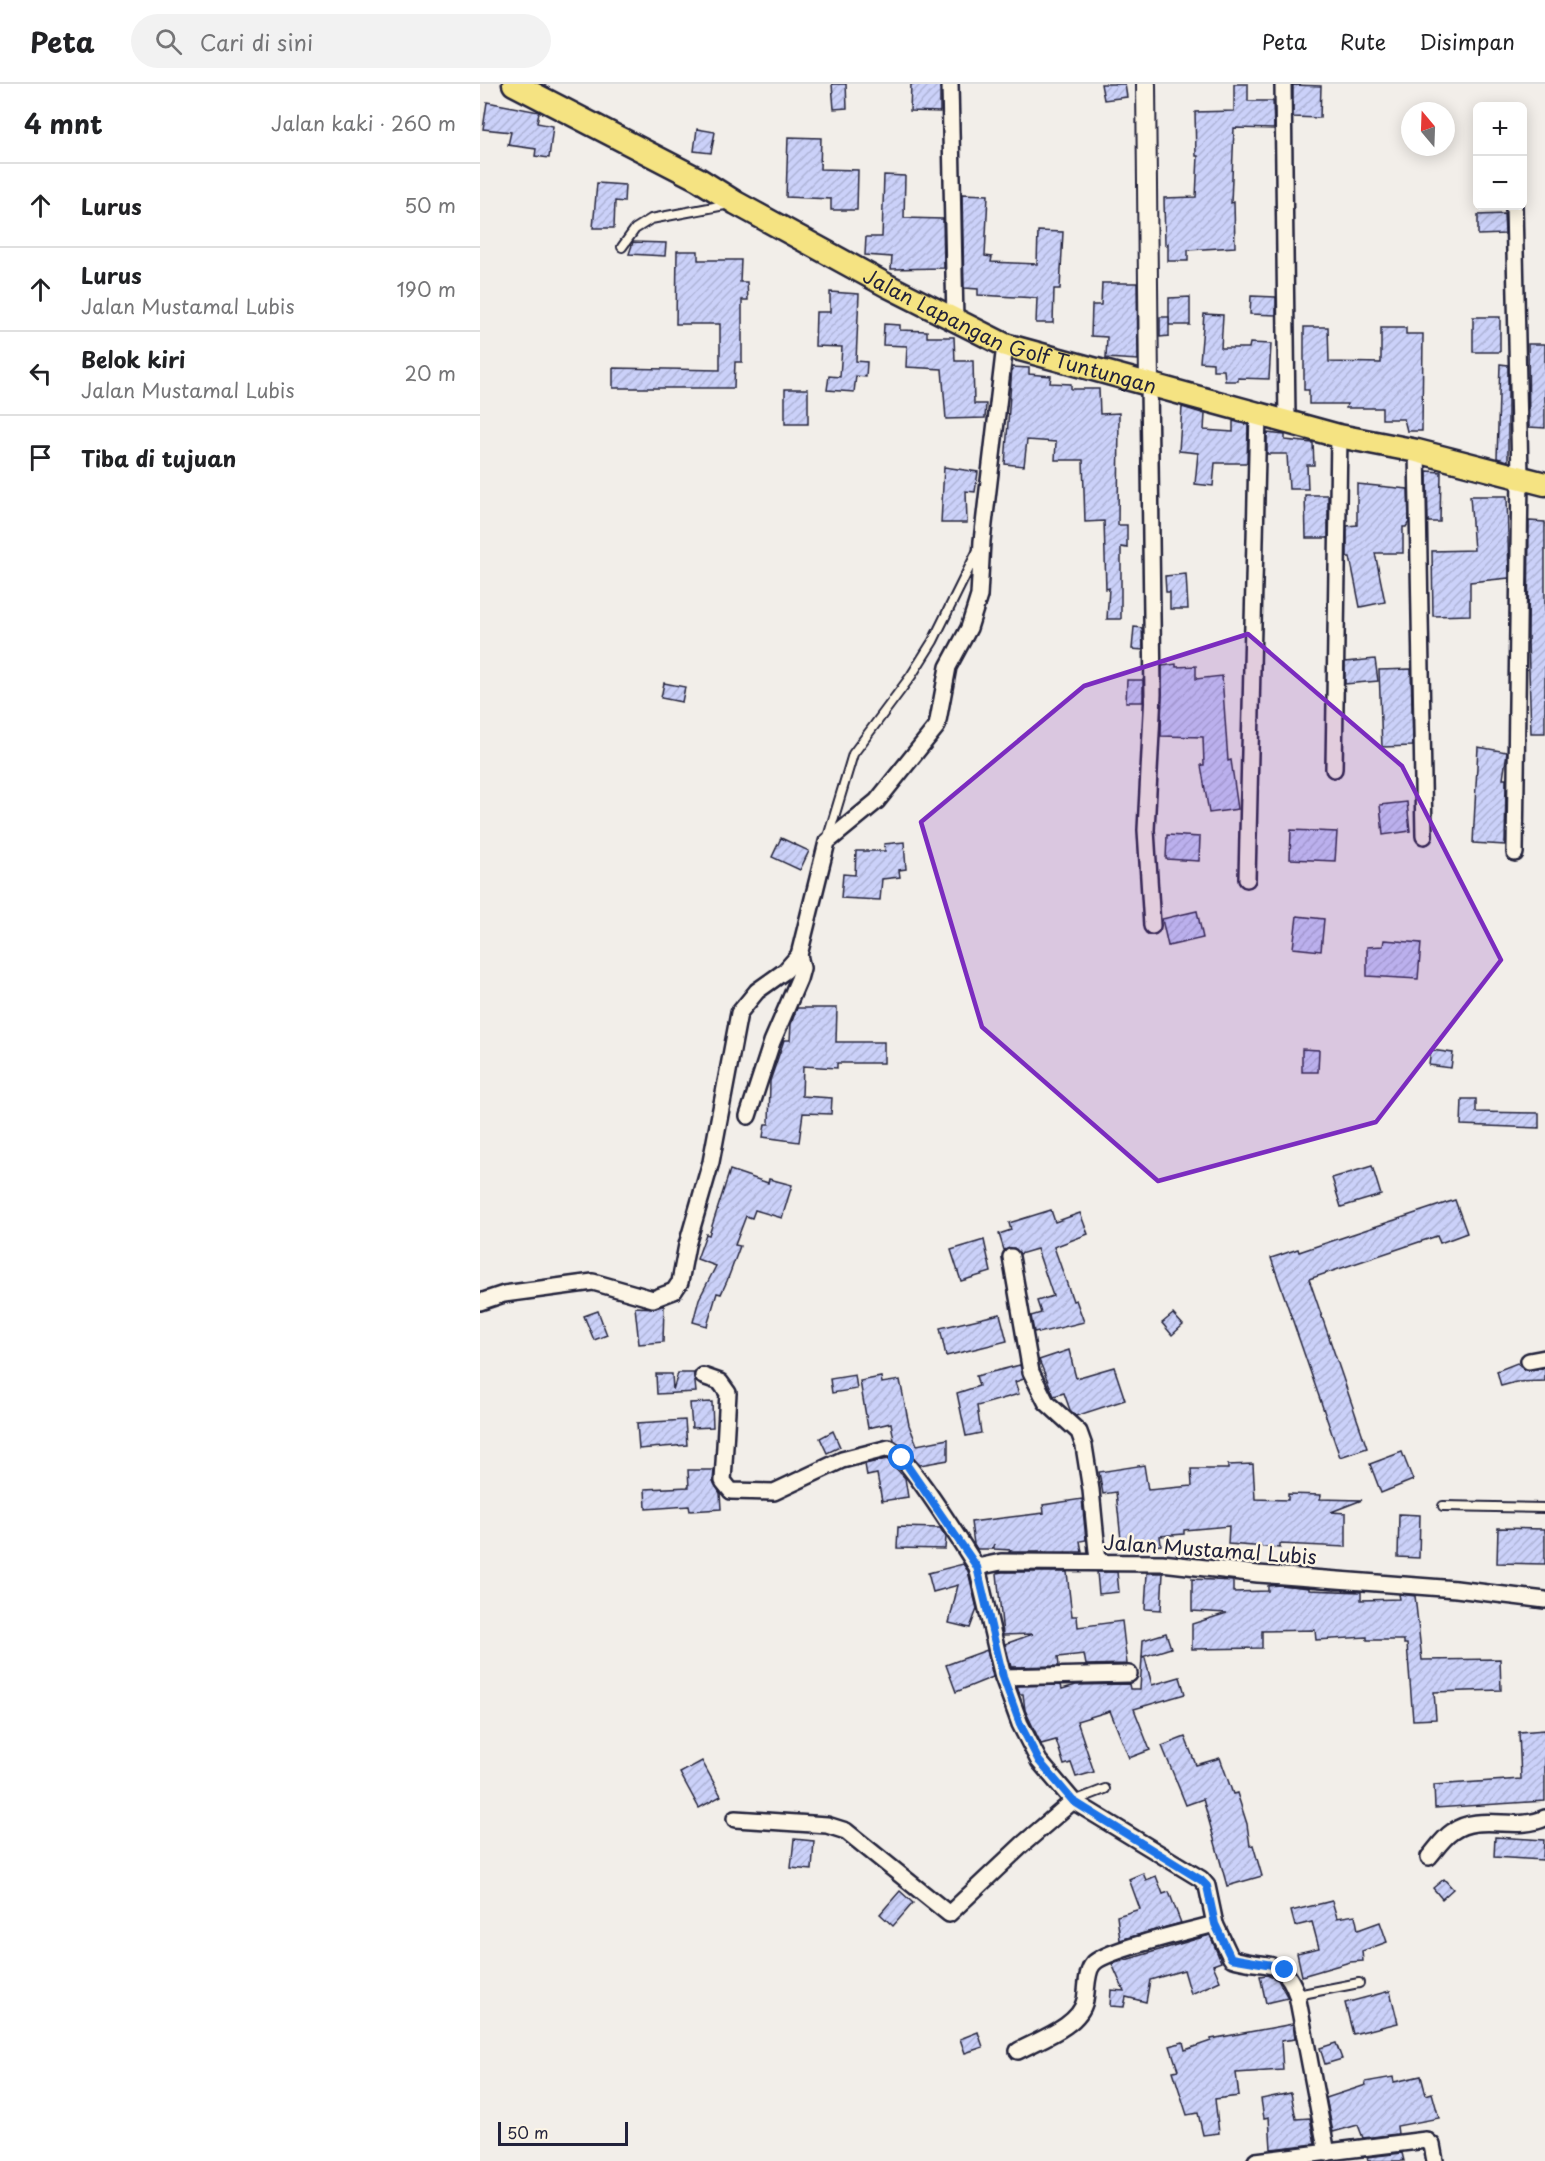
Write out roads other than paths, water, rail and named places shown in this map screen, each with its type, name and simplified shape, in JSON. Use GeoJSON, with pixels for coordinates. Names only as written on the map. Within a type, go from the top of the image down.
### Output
{"type":"FeatureCollection","features":[{"type":"Feature","properties":{"kind":"main road","name":"Jalan Lapangan Golf Tuntungan"},"geometry":{"type":"LineString","coordinates":[[514,84],[698,179],[736,203],[955,321],[1005,345],[1339,436],[1417,452],[1545,484]]}},
{"type":"Feature","properties":{"kind":"street"},"geometry":{"type":"LineString","coordinates":[[950,84],[955,321]]}},
{"type":"Feature","properties":{"kind":"street"},"geometry":{"type":"LineString","coordinates":[[1146,84],[1153,694],[1146,830],[1152,926]]}},
{"type":"Feature","properties":{"kind":"street"},"geometry":{"type":"LineString","coordinates":[[1282,84],[1287,421]]}},
{"type":"Feature","properties":{"kind":"street"},"geometry":{"type":"LineString","coordinates":[[1514,210],[1520,476],[1515,853]]}},
{"type":"Feature","properties":{"kind":"street"},"geometry":{"type":"LineString","coordinates":[[748,1116],[772,1042],[799,979],[802,968],[799,955],[827,842],[876,801],[938,726],[948,667],[969,628],[979,596],[982,541],[1005,345]]}},
{"type":"Feature","properties":{"kind":"street"},"geometry":{"type":"LineString","coordinates":[[1247,879],[1258,413]]}},
{"type":"Feature","properties":{"kind":"street"},"geometry":{"type":"LineString","coordinates":[[1334,769],[1339,436]]}},
{"type":"Feature","properties":{"kind":"street"},"geometry":{"type":"LineString","coordinates":[[1417,452],[1424,836]]}},
{"type":"Feature","properties":{"kind":"street"},"geometry":{"type":"LineString","coordinates":[[480,1302],[504,1294],[593,1282],[653,1299],[674,1291],[680,1282],[687,1245],[711,1162],[739,1013],[757,991],[785,971],[799,955]]}},
{"type":"Feature","properties":{"kind":"street"},"geometry":{"type":"LineString","coordinates":[[1011,1257],[1031,1372],[1046,1402],[1079,1432],[1084,1446],[1098,1561]]}},
{"type":"Feature","properties":{"kind":"street"},"geometry":{"type":"LineString","coordinates":[[1529,1361],[1545,1358]]}},
{"type":"Feature","properties":{"kind":"street"},"geometry":{"type":"LineString","coordinates":[[703,1376],[720,1382],[728,1394],[723,1481],[730,1491],[774,1492],[842,1460],[883,1448],[894,1450],[977,1567],[1003,1677],[1028,1743],[1039,1761],[1073,1801],[1201,1880],[1207,1886],[1215,1924],[1231,1958],[1278,1966],[1290,1976],[1297,1995],[1327,2153]]}},
{"type":"Feature","properties":{"kind":"street","name":"Jalan Mustamal Lubis"},"geometry":{"type":"LineString","coordinates":[[977,1567],[1001,1562],[1162,1563],[1258,1574],[1456,1589],[1545,1600]]}},
{"type":"Feature","properties":{"kind":"street"},"geometry":{"type":"LineString","coordinates":[[1003,1677],[1129,1674]]}},
{"type":"Feature","properties":{"kind":"street"},"geometry":{"type":"LineString","coordinates":[[735,1819],[827,1825],[846,1831],[949,1914],[1023,1844],[1073,1801]]}},
{"type":"Feature","properties":{"kind":"street"},"geometry":{"type":"LineString","coordinates":[[1429,1857],[1451,1832],[1475,1823],[1524,1823],[1545,1818]]}},
{"type":"Feature","properties":{"kind":"street"},"geometry":{"type":"LineString","coordinates":[[1018,2051],[1072,2021],[1082,2011],[1091,1968],[1095,1962],[1112,1954],[1215,1924]]}},
{"type":"Feature","properties":{"kind":"street"},"geometry":{"type":"LineString","coordinates":[[1256,2161],[1426,2140],[1432,2145],[1435,2161]]}},
{"type":"Feature","properties":{"kind":"lane"},"geometry":{"type":"LineString","coordinates":[[622,247],[635,229],[651,219],[736,203]]}},
{"type":"Feature","properties":{"kind":"lane"},"geometry":{"type":"LineString","coordinates":[[827,842],[853,754],[911,676],[933,640],[982,541]]}},
{"type":"Feature","properties":{"kind":"lane"},"geometry":{"type":"LineString","coordinates":[[1443,1506],[1545,1508]]}},
{"type":"Feature","properties":{"kind":"lane"},"geometry":{"type":"LineString","coordinates":[[1073,1801],[1105,1789]]}},
{"type":"Feature","properties":{"kind":"lane"},"geometry":{"type":"LineString","coordinates":[[1297,1995],[1359,1983]]}}]}
